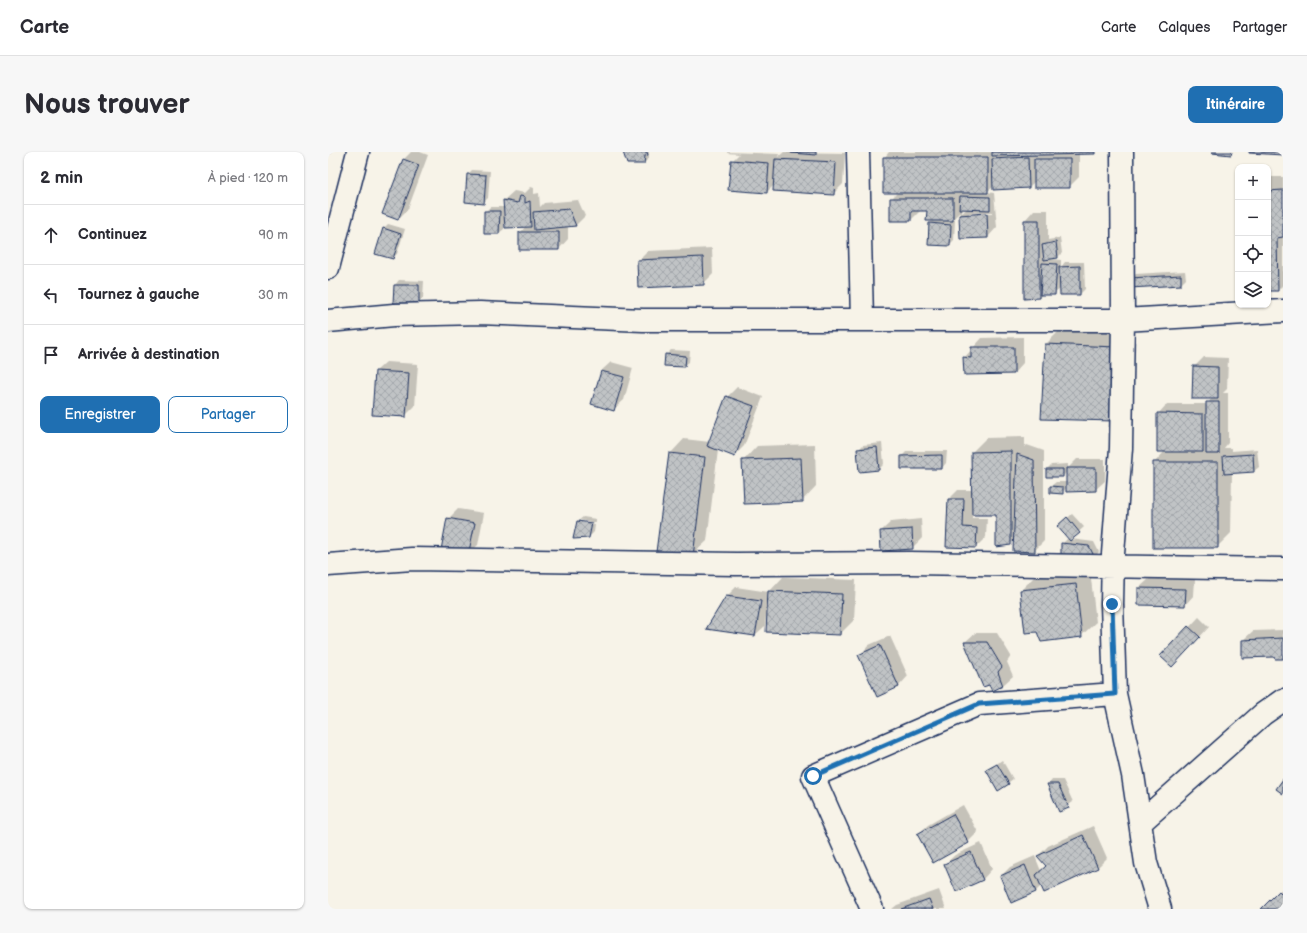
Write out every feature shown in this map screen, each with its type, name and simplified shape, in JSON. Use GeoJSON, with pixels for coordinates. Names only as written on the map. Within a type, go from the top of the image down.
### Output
{"type":"FeatureCollection","features":[{"type":"Feature","properties":{"kind":"street"},"geometry":{"type":"LineString","coordinates":[[328,268],[358,152]]}},
{"type":"Feature","properties":{"kind":"street"},"geometry":{"type":"LineString","coordinates":[[858,152],[862,320]]}},
{"type":"Feature","properties":{"kind":"street"},"geometry":{"type":"LineString","coordinates":[[1122,152],[1123,320],[1121,448],[1112,604],[1115,694],[1133,775],[1146,863],[1160,909]]}},
{"type":"Feature","properties":{"kind":"street"},"geometry":{"type":"LineString","coordinates":[[328,321],[394,315],[480,313],[643,320],[1123,320],[1283,311]]}},
{"type":"Feature","properties":{"kind":"street"},"geometry":{"type":"LineString","coordinates":[[328,565],[412,559],[728,564],[910,563],[1283,569]]}},
{"type":"Feature","properties":{"kind":"street"},"geometry":{"type":"LineString","coordinates":[[872,909],[813,776],[979,704],[1115,694]]}},
{"type":"Feature","properties":{"kind":"street"},"geometry":{"type":"LineString","coordinates":[[1140,823],[1263,714],[1283,700]]}},
{"type":"Feature","properties":{"kind":"building"},"geometry":{"type":"Polygon","coordinates":[[[623,152],[647,152],[648,155],[645,156],[644,164],[627,164],[623,152]]]}},
{"type":"Feature","properties":{"kind":"building"},"geometry":{"type":"Polygon","coordinates":[[[816,152],[816,155],[791,153],[816,152]]]}},
{"type":"Feature","properties":{"kind":"building"},"geometry":{"type":"Polygon","coordinates":[[[992,152],[1095,152],[1095,154],[992,156],[992,152]]]}},
{"type":"Feature","properties":{"kind":"building"},"geometry":{"type":"Polygon","coordinates":[[[1212,152],[1232,152],[1231,155],[1212,152]]]}},
{"type":"Feature","properties":{"kind":"building"},"geometry":{"type":"Polygon","coordinates":[[[1283,152],[1283,155],[1249,153],[1283,152]]]}},
{"type":"Feature","properties":{"kind":"building"},"geometry":{"type":"Polygon","coordinates":[[[883,157],[988,157],[988,193],[883,193],[883,157]]]}},
{"type":"Feature","properties":{"kind":"building"},"geometry":{"type":"Polygon","coordinates":[[[1028,157],[1029,188],[993,190],[992,159],[1028,157]]]}},
{"type":"Feature","properties":{"kind":"building"},"geometry":{"type":"Polygon","coordinates":[[[403,159],[419,165],[398,220],[382,214],[403,159]]]}},
{"type":"Feature","properties":{"kind":"building"},"geometry":{"type":"Polygon","coordinates":[[[775,159],[836,162],[834,195],[773,191],[775,159]]]}},
{"type":"Feature","properties":{"kind":"building"},"geometry":{"type":"Polygon","coordinates":[[[1034,159],[1070,159],[1070,188],[1034,188],[1034,159]]]}},
{"type":"Feature","properties":{"kind":"building"},"geometry":{"type":"Polygon","coordinates":[[[731,160],[769,163],[767,193],[728,190],[731,160]]]}},
{"type":"Feature","properties":{"kind":"building"},"geometry":{"type":"Polygon","coordinates":[[[467,174],[486,175],[484,204],[465,202],[467,174]]]}},
{"type":"Feature","properties":{"kind":"building"},"geometry":{"type":"Polygon","coordinates":[[[1283,190],[1283,237],[1277,238],[1278,291],[1271,291],[1271,191],[1283,190]]]}},
{"type":"Feature","properties":{"kind":"building"},"geometry":{"type":"Polygon","coordinates":[[[520,196],[525,197],[525,203],[530,201],[531,227],[505,228],[503,200],[518,203],[520,196]]]}},
{"type":"Feature","properties":{"kind":"building"},"geometry":{"type":"Polygon","coordinates":[[[960,196],[990,197],[990,210],[959,209],[960,196]]]}},
{"type":"Feature","properties":{"kind":"building"},"geometry":{"type":"Polygon","coordinates":[[[890,198],[953,198],[953,221],[926,221],[927,211],[911,211],[911,221],[890,221],[890,198]]]}},
{"type":"Feature","properties":{"kind":"building"},"geometry":{"type":"Polygon","coordinates":[[[569,209],[576,226],[534,230],[533,212],[569,209]]]}},
{"type":"Feature","properties":{"kind":"building"},"geometry":{"type":"Polygon","coordinates":[[[484,211],[500,211],[499,234],[484,234],[484,211]]]}},
{"type":"Feature","properties":{"kind":"building"},"geometry":{"type":"Polygon","coordinates":[[[987,213],[988,238],[960,239],[959,215],[987,213]]]}},
{"type":"Feature","properties":{"kind":"building"},"geometry":{"type":"Polygon","coordinates":[[[1024,220],[1039,220],[1039,298],[1024,299],[1024,220]]]}},
{"type":"Feature","properties":{"kind":"building"},"geometry":{"type":"Polygon","coordinates":[[[929,223],[951,225],[950,246],[928,245],[929,223]]]}},
{"type":"Feature","properties":{"kind":"building"},"geometry":{"type":"Polygon","coordinates":[[[383,228],[401,234],[393,259],[375,254],[383,228]]]}},
{"type":"Feature","properties":{"kind":"building"},"geometry":{"type":"Polygon","coordinates":[[[519,232],[559,232],[559,250],[519,250],[519,232]]]}},
{"type":"Feature","properties":{"kind":"building"},"geometry":{"type":"Polygon","coordinates":[[[1056,242],[1058,258],[1044,260],[1042,245],[1056,242]]]}},
{"type":"Feature","properties":{"kind":"building"},"geometry":{"type":"Polygon","coordinates":[[[703,257],[704,285],[638,288],[637,260],[703,257]]]}},
{"type":"Feature","properties":{"kind":"building"},"geometry":{"type":"Polygon","coordinates":[[[1042,263],[1057,264],[1055,295],[1040,295],[1042,263]]]}},
{"type":"Feature","properties":{"kind":"building"},"geometry":{"type":"Polygon","coordinates":[[[1080,266],[1080,295],[1060,295],[1059,267],[1080,266]]]}},
{"type":"Feature","properties":{"kind":"building"},"geometry":{"type":"Polygon","coordinates":[[[1181,275],[1181,285],[1130,288],[1130,278],[1181,275]]]}},
{"type":"Feature","properties":{"kind":"building"},"geometry":{"type":"Polygon","coordinates":[[[394,285],[419,285],[419,304],[393,303],[394,285]]]}},
{"type":"Feature","properties":{"kind":"building"},"geometry":{"type":"Polygon","coordinates":[[[1045,344],[1116,347],[1113,421],[1041,419],[1045,344]]]}},
{"type":"Feature","properties":{"kind":"building"},"geometry":{"type":"Polygon","coordinates":[[[971,347],[1014,347],[1014,374],[964,375],[963,357],[971,358],[971,347]]]}},
{"type":"Feature","properties":{"kind":"building"},"geometry":{"type":"Polygon","coordinates":[[[665,354],[686,356],[685,367],[664,366],[665,354]]]}},
{"type":"Feature","properties":{"kind":"building"},"geometry":{"type":"Polygon","coordinates":[[[1193,366],[1218,367],[1218,399],[1192,399],[1193,366]]]}},
{"type":"Feature","properties":{"kind":"building"},"geometry":{"type":"Polygon","coordinates":[[[375,371],[409,373],[406,417],[372,415],[375,371]]]}},
{"type":"Feature","properties":{"kind":"building"},"geometry":{"type":"Polygon","coordinates":[[[601,371],[624,377],[614,411],[591,404],[601,371]]]}},
{"type":"Feature","properties":{"kind":"building"},"geometry":{"type":"Polygon","coordinates":[[[726,396],[754,406],[735,457],[707,446],[726,396]]]}},
{"type":"Feature","properties":{"kind":"building"},"geometry":{"type":"Polygon","coordinates":[[[1206,402],[1219,402],[1219,454],[1206,454],[1206,402]]]}},
{"type":"Feature","properties":{"kind":"building"},"geometry":{"type":"Polygon","coordinates":[[[1157,413],[1203,414],[1203,452],[1157,452],[1157,413]]]}},
{"type":"Feature","properties":{"kind":"building"},"geometry":{"type":"Polygon","coordinates":[[[877,447],[879,470],[859,472],[857,449],[877,447]]]}},
{"type":"Feature","properties":{"kind":"building"},"geometry":{"type":"Polygon","coordinates":[[[1011,451],[1011,545],[996,547],[996,515],[972,515],[971,452],[1011,451]]]}},
{"type":"Feature","properties":{"kind":"building"},"geometry":{"type":"Polygon","coordinates":[[[669,453],[705,457],[693,557],[656,552],[669,453]]]}},
{"type":"Feature","properties":{"kind":"building"},"geometry":{"type":"Polygon","coordinates":[[[1017,454],[1034,460],[1035,552],[1013,551],[1017,454]]]}},
{"type":"Feature","properties":{"kind":"building"},"geometry":{"type":"Polygon","coordinates":[[[1253,454],[1254,472],[1224,474],[1223,456],[1253,454]]]}},
{"type":"Feature","properties":{"kind":"building"},"geometry":{"type":"Polygon","coordinates":[[[942,455],[942,469],[901,469],[901,456],[942,455]]]}},
{"type":"Feature","properties":{"kind":"building"},"geometry":{"type":"Polygon","coordinates":[[[801,458],[803,502],[744,504],[742,460],[801,458]]]}},
{"type":"Feature","properties":{"kind":"building"},"geometry":{"type":"Polygon","coordinates":[[[1153,462],[1218,462],[1218,548],[1153,548],[1153,462]]]}},
{"type":"Feature","properties":{"kind":"building"},"geometry":{"type":"Polygon","coordinates":[[[1066,468],[1096,468],[1096,491],[1066,492],[1066,468]]]}},
{"type":"Feature","properties":{"kind":"building"},"geometry":{"type":"Polygon","coordinates":[[[1046,469],[1063,469],[1063,477],[1046,477],[1046,469]]]}},
{"type":"Feature","properties":{"kind":"building"},"geometry":{"type":"Polygon","coordinates":[[[1050,486],[1063,487],[1063,494],[1050,493],[1050,486]]]}},
{"type":"Feature","properties":{"kind":"building"},"geometry":{"type":"Polygon","coordinates":[[[948,499],[964,499],[963,527],[977,528],[976,548],[946,547],[948,499]]]}},
{"type":"Feature","properties":{"kind":"building"},"geometry":{"type":"Polygon","coordinates":[[[1067,517],[1080,533],[1070,541],[1057,526],[1067,517]]]}},
{"type":"Feature","properties":{"kind":"building"},"geometry":{"type":"Polygon","coordinates":[[[447,518],[475,523],[468,556],[441,550],[447,518]]]}},
{"type":"Feature","properties":{"kind":"building"},"geometry":{"type":"Polygon","coordinates":[[[577,521],[592,523],[589,538],[573,539],[577,521]]]}},
{"type":"Feature","properties":{"kind":"building"},"geometry":{"type":"Polygon","coordinates":[[[912,529],[913,549],[881,551],[880,531],[912,529]]]}},
{"type":"Feature","properties":{"kind":"building"},"geometry":{"type":"Polygon","coordinates":[[[1061,543],[1089,546],[1095,558],[1061,555],[1061,543]]]}},
{"type":"Feature","properties":{"kind":"building"},"geometry":{"type":"Polygon","coordinates":[[[1076,584],[1082,637],[1041,642],[1037,632],[1025,633],[1020,590],[1076,584]]]}},
{"type":"Feature","properties":{"kind":"building"},"geometry":{"type":"Polygon","coordinates":[[[1138,588],[1186,589],[1185,606],[1138,605],[1138,588]]]}},
{"type":"Feature","properties":{"kind":"building"},"geometry":{"type":"Polygon","coordinates":[[[768,591],[842,594],[840,635],[766,632],[768,591]]]}},
{"type":"Feature","properties":{"kind":"building"},"geometry":{"type":"Polygon","coordinates":[[[726,596],[761,601],[755,636],[706,629],[726,596]]]}},
{"type":"Feature","properties":{"kind":"building"},"geometry":{"type":"Polygon","coordinates":[[[1188,626],[1200,637],[1172,667],[1160,656],[1188,626]]]}},
{"type":"Feature","properties":{"kind":"building"},"geometry":{"type":"Polygon","coordinates":[[[1283,638],[1283,659],[1275,659],[1274,657],[1242,658],[1242,640],[1283,638]]]}},
{"type":"Feature","properties":{"kind":"building"},"geometry":{"type":"Polygon","coordinates":[[[964,642],[987,642],[1002,667],[998,672],[1003,686],[992,691],[989,685],[983,687],[964,642]]]}},
{"type":"Feature","properties":{"kind":"building"},"geometry":{"type":"Polygon","coordinates":[[[880,645],[899,687],[877,697],[858,655],[880,645]]]}},
{"type":"Feature","properties":{"kind":"building"},"geometry":{"type":"Polygon","coordinates":[[[997,764],[1009,784],[998,791],[986,770],[997,764]]]}},
{"type":"Feature","properties":{"kind":"building"},"geometry":{"type":"Polygon","coordinates":[[[1283,779],[1283,794],[1276,789],[1283,779]]]}},
{"type":"Feature","properties":{"kind":"building"},"geometry":{"type":"Polygon","coordinates":[[[1047,784],[1058,784],[1069,808],[1059,812],[1047,784]]]}},
{"type":"Feature","properties":{"kind":"building"},"geometry":{"type":"Polygon","coordinates":[[[953,814],[969,843],[933,863],[917,834],[953,814]]]}},
{"type":"Feature","properties":{"kind":"building"},"geometry":{"type":"Polygon","coordinates":[[[1083,835],[1098,868],[1044,893],[1036,875],[1046,866],[1037,856],[1083,835]]]}},
{"type":"Feature","properties":{"kind":"building"},"geometry":{"type":"Polygon","coordinates":[[[971,852],[983,880],[956,892],[944,864],[971,852]]]}},
{"type":"Feature","properties":{"kind":"building"},"geometry":{"type":"Polygon","coordinates":[[[1025,865],[1036,892],[1011,903],[1000,876],[1025,865]]]}},
{"type":"Feature","properties":{"kind":"building"},"geometry":{"type":"Polygon","coordinates":[[[1279,891],[1283,895],[1283,909],[1261,909],[1279,891]]]}},
{"type":"Feature","properties":{"kind":"building"},"geometry":{"type":"Polygon","coordinates":[[[929,899],[933,909],[901,909],[929,899]]]}},
{"type":"Feature","properties":{"kind":"route"},"geometry":{"type":"LineString","coordinates":[[813,776],[979,704],[1115,694],[1112,604]]}}]}
